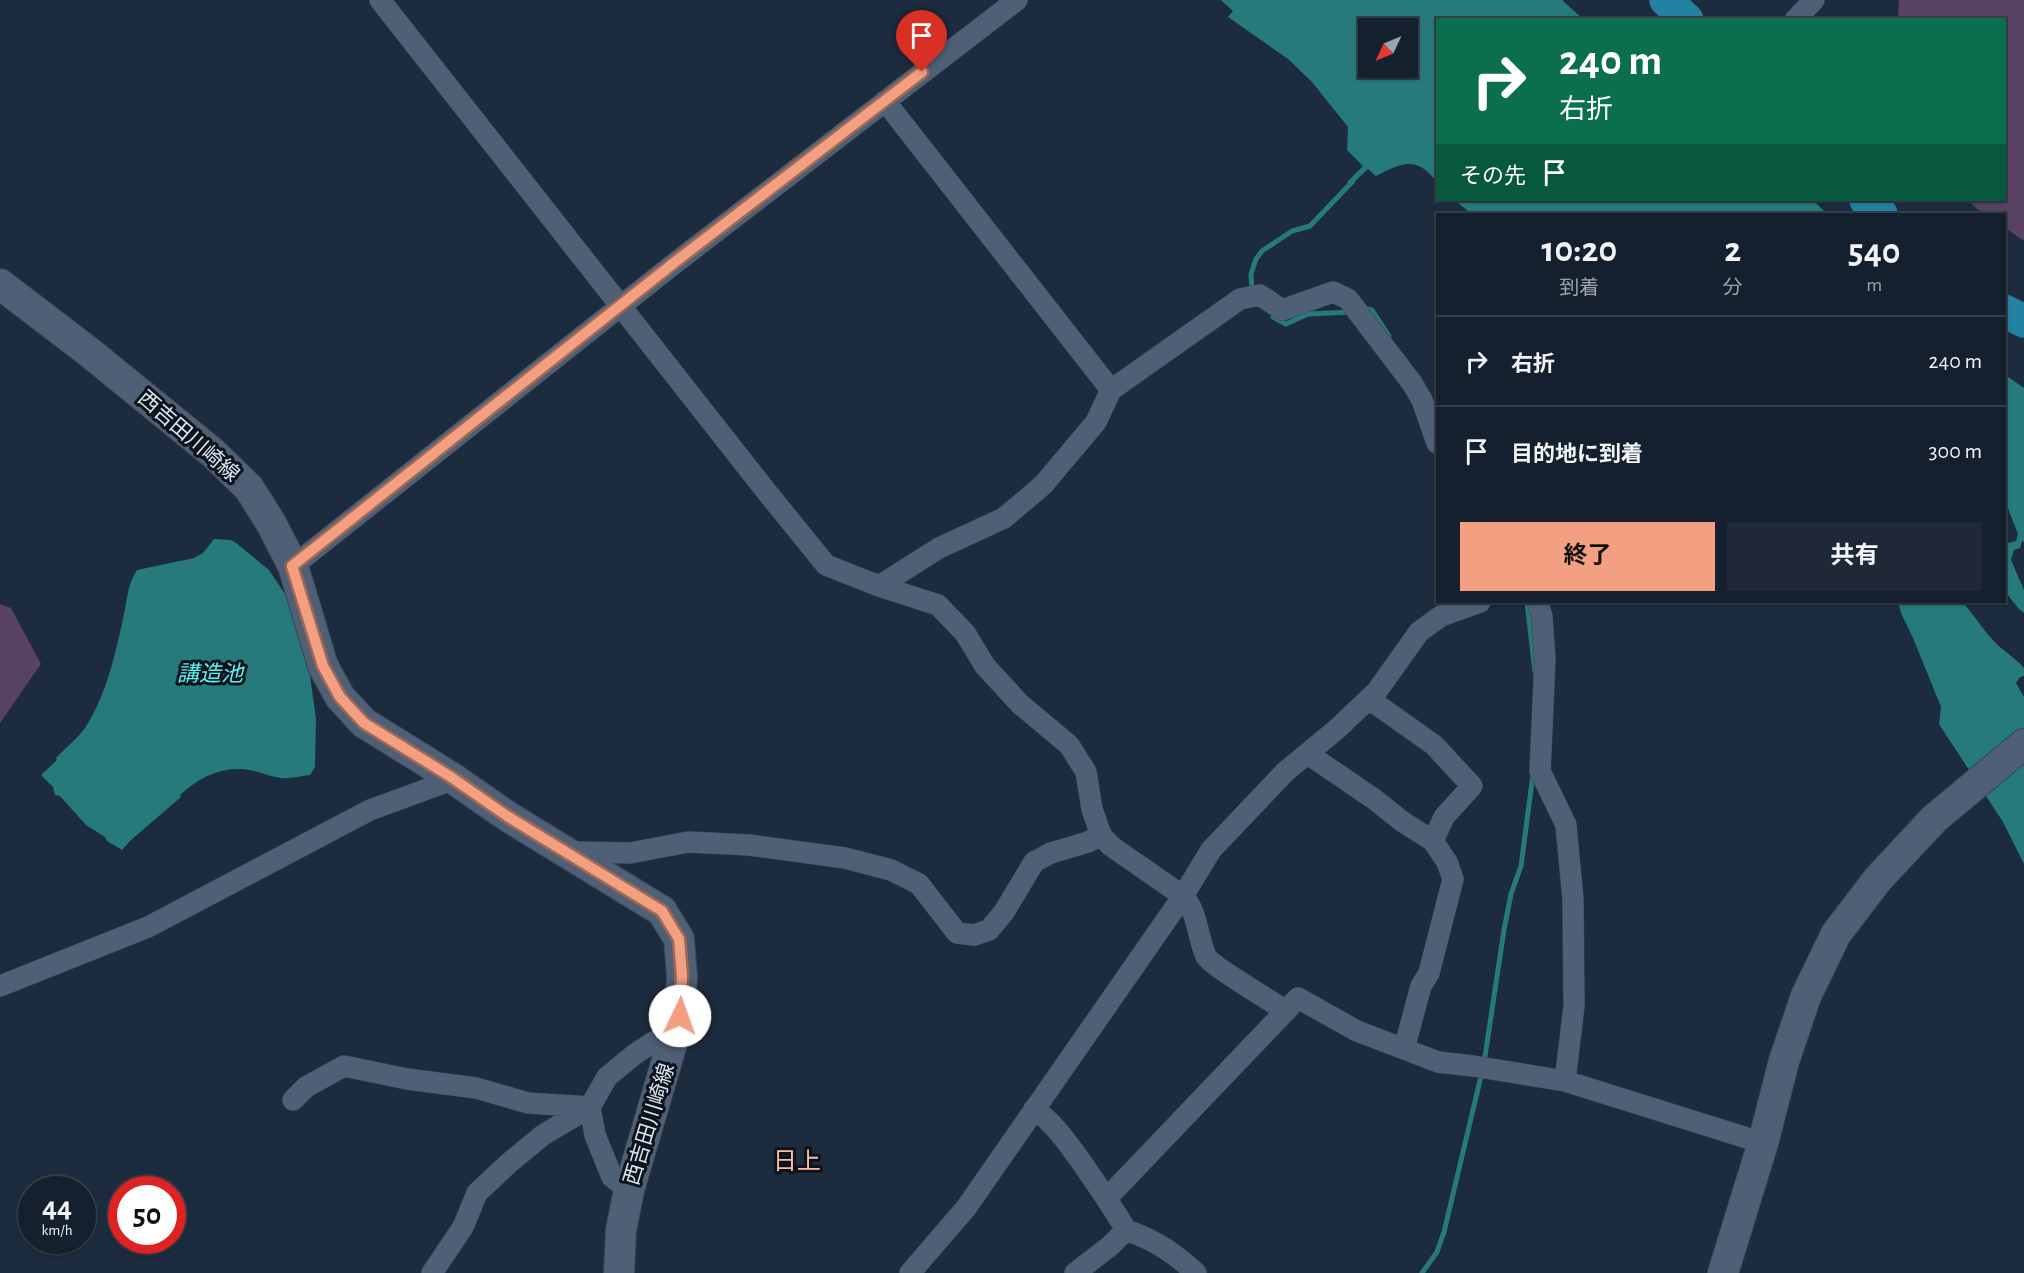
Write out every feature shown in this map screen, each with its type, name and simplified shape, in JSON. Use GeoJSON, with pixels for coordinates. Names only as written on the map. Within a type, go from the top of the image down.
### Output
{"type":"FeatureCollection","features":[{"type":"Feature","properties":{"kind":"main road"},"geometry":{"type":"LineString","coordinates":[[1666,0],[1685,18]]}},
{"type":"Feature","properties":{"kind":"main road","name":"西吉田川崎線"},"geometry":{"type":"LineString","coordinates":[[0,284],[89,352],[213,453],[249,488],[271,523],[292,566],[323,666],[340,697],[364,723],[451,777],[507,816],[662,911],[679,939],[682,976],[680,1016],[673,1046],[628,1190],[621,1230],[619,1273]]}},
{"type":"Feature","properties":{"kind":"main road"},"geometry":{"type":"LineString","coordinates":[[2006,312],[2024,321]]}},
{"type":"Feature","properties":{"kind":"main road"},"geometry":{"type":"LineString","coordinates":[[1723,1273],[1763,1143],[1784,1061],[1806,996],[1836,934],[1878,879],[1934,819],[2024,744]]}},
{"type":"Feature","properties":{"kind":"street"},"geometry":{"type":"LineString","coordinates":[[380,0],[826,566],[938,605],[965,633],[985,666],[1020,704],[1069,745],[1086,772],[1092,809],[1101,835],[1111,846],[1191,904],[1207,958],[1244,985],[1286,1011]]}},
{"type":"Feature","properties":{"kind":"street"},"geometry":{"type":"LineString","coordinates":[[292,566],[620,306],[1017,0]]}},
{"type":"Feature","properties":{"kind":"street"},"geometry":{"type":"LineString","coordinates":[[1797,18],[1814,0]]}},
{"type":"Feature","properties":{"kind":"street"},"geometry":{"type":"LineString","coordinates":[[885,101],[1111,390]]}},
{"type":"Feature","properties":{"kind":"street"},"geometry":{"type":"LineString","coordinates":[[879,586],[939,548],[1004,518],[1043,485],[1096,422],[1111,390],[1240,300],[1260,295],[1282,310],[1333,292],[1348,299],[1412,383],[1422,400],[1436,440]]}},
{"type":"Feature","properties":{"kind":"street"},"geometry":{"type":"LineString","coordinates":[[910,1273],[966,1208],[1183,896],[1211,850],[1285,772],[1377,691],[1419,632],[1441,616],[1477,603]]}},
{"type":"Feature","properties":{"kind":"street"},"geometry":{"type":"LineString","coordinates":[[1538,603],[1545,659],[1540,771],[1566,825],[1574,899],[1574,1006],[1565,1081]]}},
{"type":"Feature","properties":{"kind":"street"},"geometry":{"type":"LineString","coordinates":[[1369,699],[1434,745],[1472,786],[1444,817],[1433,840]]}},
{"type":"Feature","properties":{"kind":"street"},"geometry":{"type":"LineString","coordinates":[[1308,754],[1374,799],[1403,822],[1433,840],[1447,862],[1453,879],[1429,973],[1421,986],[1404,1049]]}},
{"type":"Feature","properties":{"kind":"street"},"geometry":{"type":"LineString","coordinates":[[0,986],[148,927],[370,810],[441,784],[451,777]]}},
{"type":"Feature","properties":{"kind":"street"},"geometry":{"type":"LineString","coordinates":[[569,854],[579,852],[630,853],[688,842],[749,845],[845,858],[891,870],[919,884],[957,933],[974,935],[989,930],[1004,912],[1034,862],[1051,853],[1088,843],[1101,835]]}},
{"type":"Feature","properties":{"kind":"street"},"geometry":{"type":"LineString","coordinates":[[1107,1198],[1298,998],[1357,1031],[1438,1062],[1565,1081],[1763,1143]]}},
{"type":"Feature","properties":{"kind":"street"},"geometry":{"type":"LineString","coordinates":[[432,1273],[463,1227],[477,1193],[543,1135],[590,1107],[607,1077],[635,1054],[654,1041],[673,1046]]}},
{"type":"Feature","properties":{"kind":"street"},"geometry":{"type":"LineString","coordinates":[[293,1100],[306,1088],[344,1066],[407,1079],[476,1088],[528,1103],[590,1107]]}},
{"type":"Feature","properties":{"kind":"street"},"geometry":{"type":"LineString","coordinates":[[590,1107],[595,1135],[612,1177],[628,1190]]}},
{"type":"Feature","properties":{"kind":"street"},"geometry":{"type":"LineString","coordinates":[[1034,1109],[1048,1118],[1107,1198],[1126,1230],[1148,1237],[1175,1254],[1196,1273]]}},
{"type":"Feature","properties":{"kind":"street"},"geometry":{"type":"LineString","coordinates":[[1075,1273],[1110,1246],[1126,1230]]}},
{"type":"Feature","properties":{"kind":"shaded area"},"geometry":{"type":"Polygon","coordinates":[[[1899,0],[2024,0],[2024,241],[2006,228],[2006,213],[1980,211],[1970,201],[2006,201],[2006,18],[1898,18],[1899,0]]]}},
{"type":"Feature","properties":{"kind":"shaded area"},"geometry":{"type":"Polygon","coordinates":[[[0,604],[11,608],[41,664],[0,723],[0,604]]]}},
{"type":"Feature","properties":{"kind":"water"},"geometry":{"type":"Polygon","coordinates":[[[1221,0],[1562,0],[1582,18],[1436,18],[1436,181],[1422,168],[1408,164],[1376,176],[1368,169],[1351,185],[1347,182],[1363,166],[1347,150],[1348,127],[1312,82],[1288,59],[1228,17],[1233,11],[1221,0]]]}},
{"type":"Feature","properties":{"kind":"water"},"geometry":{"type":"Polygon","coordinates":[[[1455,201],[1814,201],[1826,213],[1471,213],[1455,201]]]}},
{"type":"Feature","properties":{"kind":"water"},"geometry":{"type":"Polygon","coordinates":[[[2006,375],[2024,388],[2024,542],[2022,541],[2020,548],[2014,550],[2011,560],[2024,590],[2024,613],[2006,593],[2006,579],[2008,579],[2006,548],[2008,543],[2016,541],[2018,534],[2006,503],[2006,375]]]}},
{"type":"Feature","properties":{"kind":"water","name":"講造池"},"geometry":{"type":"Polygon","coordinates":[[[214,539],[231,540],[236,543],[269,570],[285,594],[308,661],[316,719],[315,767],[310,775],[288,778],[243,769],[214,773],[188,788],[122,850],[86,825],[60,796],[55,795],[53,787],[41,775],[82,732],[99,703],[113,661],[129,587],[137,570],[194,558],[203,553],[214,539]]]}},
{"type":"Feature","properties":{"kind":"water"},"geometry":{"type":"Polygon","coordinates":[[[1898,603],[1963,603],[1996,643],[2024,668],[2024,676],[2020,677],[2016,683],[2024,697],[2024,864],[2003,822],[1939,724],[1941,707],[1898,603]]]}},
{"type":"Feature","properties":{"kind":"waterway"},"geometry":{"type":"LineString","coordinates":[[1252,292],[1251,274],[1256,259],[1262,251],[1292,231],[1310,226],[1353,181]]}},
{"type":"Feature","properties":{"kind":"waterway"},"geometry":{"type":"LineString","coordinates":[[1364,308],[1372,310],[1389,336]]}},
{"type":"Feature","properties":{"kind":"waterway"},"geometry":{"type":"LineString","coordinates":[[1273,317],[1286,324],[1308,314],[1353,312]]}},
{"type":"Feature","properties":{"kind":"waterway"},"geometry":{"type":"LineString","coordinates":[[1527,603],[1535,672]]}},
{"type":"Feature","properties":{"kind":"waterway"},"geometry":{"type":"LineString","coordinates":[[1484,1063],[1504,930],[1511,894],[1521,866],[1533,774]]}},
{"type":"Feature","properties":{"kind":"waterway"},"geometry":{"type":"LineString","coordinates":[[1422,1273],[1437,1252],[1444,1232],[1482,1072]]}},
{"type":"Feature","properties":{"kind":"district","name":"日上"},"geometry":{"type":"Point","coordinates":[797,1161]}},
{"type":"Feature","properties":{"kind":"route"},"geometry":{"type":"LineString","coordinates":[[680,1016],[682,976],[679,939],[662,911],[507,816],[451,777],[364,723],[340,697],[323,666],[292,566],[675,262],[922,72]]}}]}
